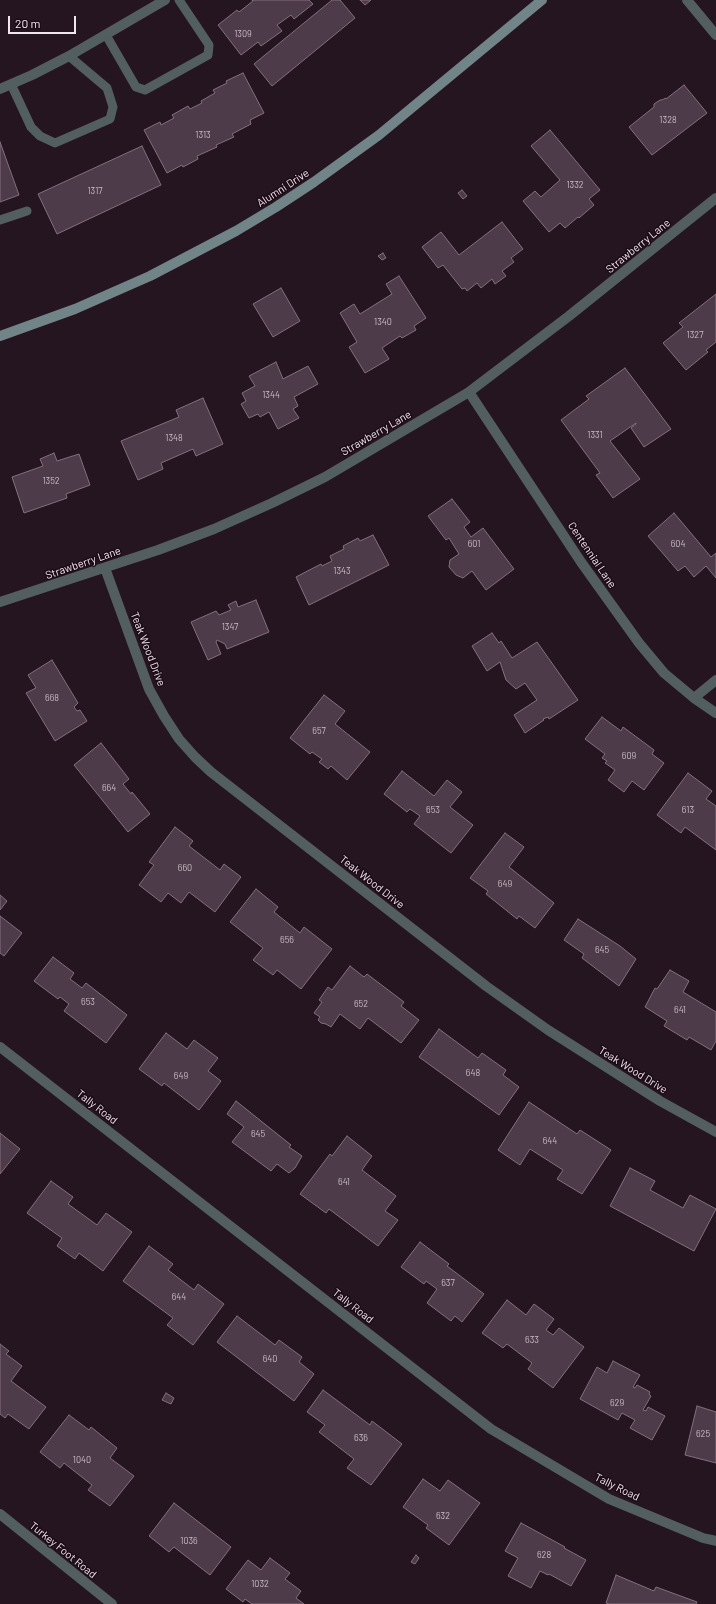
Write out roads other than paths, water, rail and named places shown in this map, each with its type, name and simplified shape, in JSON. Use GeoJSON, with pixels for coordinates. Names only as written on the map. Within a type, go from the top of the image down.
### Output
{"type":"FeatureCollection","features":[{"type":"Feature","properties":{"kind":"main road","name":"Alumni Drive"},"geometry":{"type":"LineString","coordinates":[[0,336],[75,310],[150,276],[236,231],[276,207],[314,182],[379,135],[542,0]]}},
{"type":"Feature","properties":{"kind":"street"},"geometry":{"type":"LineString","coordinates":[[0,89],[69,56],[106,36],[165,0]]}},
{"type":"Feature","properties":{"kind":"street"},"geometry":{"type":"LineString","coordinates":[[687,0],[716,35]]}},
{"type":"Feature","properties":{"kind":"street","name":"Strawberry Lane"},"geometry":{"type":"LineString","coordinates":[[0,602],[105,568],[207,532],[272,504],[325,477],[469,392],[570,316],[716,198]]}},
{"type":"Feature","properties":{"kind":"street","name":"Centennial Lane"},"geometry":{"type":"LineString","coordinates":[[469,392],[581,562],[639,643],[664,673],[694,698],[716,713]]}},
{"type":"Feature","properties":{"kind":"street","name":"Teak Wood Drive"},"geometry":{"type":"LineString","coordinates":[[105,568],[149,689],[179,739],[195,757],[218,777],[468,971],[548,1030],[660,1101],[716,1132]]}},
{"type":"Feature","properties":{"kind":"street"},"geometry":{"type":"LineString","coordinates":[[694,698],[716,680]]}},
{"type":"Feature","properties":{"kind":"street","name":"Tally Road"},"geometry":{"type":"LineString","coordinates":[[0,1047],[491,1429],[609,1499],[703,1538],[716,1541]]}},
{"type":"Feature","properties":{"kind":"street","name":"Turkey Foot Road"},"geometry":{"type":"LineString","coordinates":[[0,1514],[112,1604]]}},
{"type":"Feature","properties":{"kind":"lane"},"geometry":{"type":"LineString","coordinates":[[106,36],[136,87],[145,90],[208,55],[210,45],[179,0]]}},
{"type":"Feature","properties":{"kind":"lane"},"geometry":{"type":"LineString","coordinates":[[11,84],[32,127],[40,136],[55,143],[110,120],[113,108],[107,88],[69,56]]}},
{"type":"Feature","properties":{"kind":"lane"},"geometry":{"type":"LineString","coordinates":[[0,220],[28,210]]}}]}
